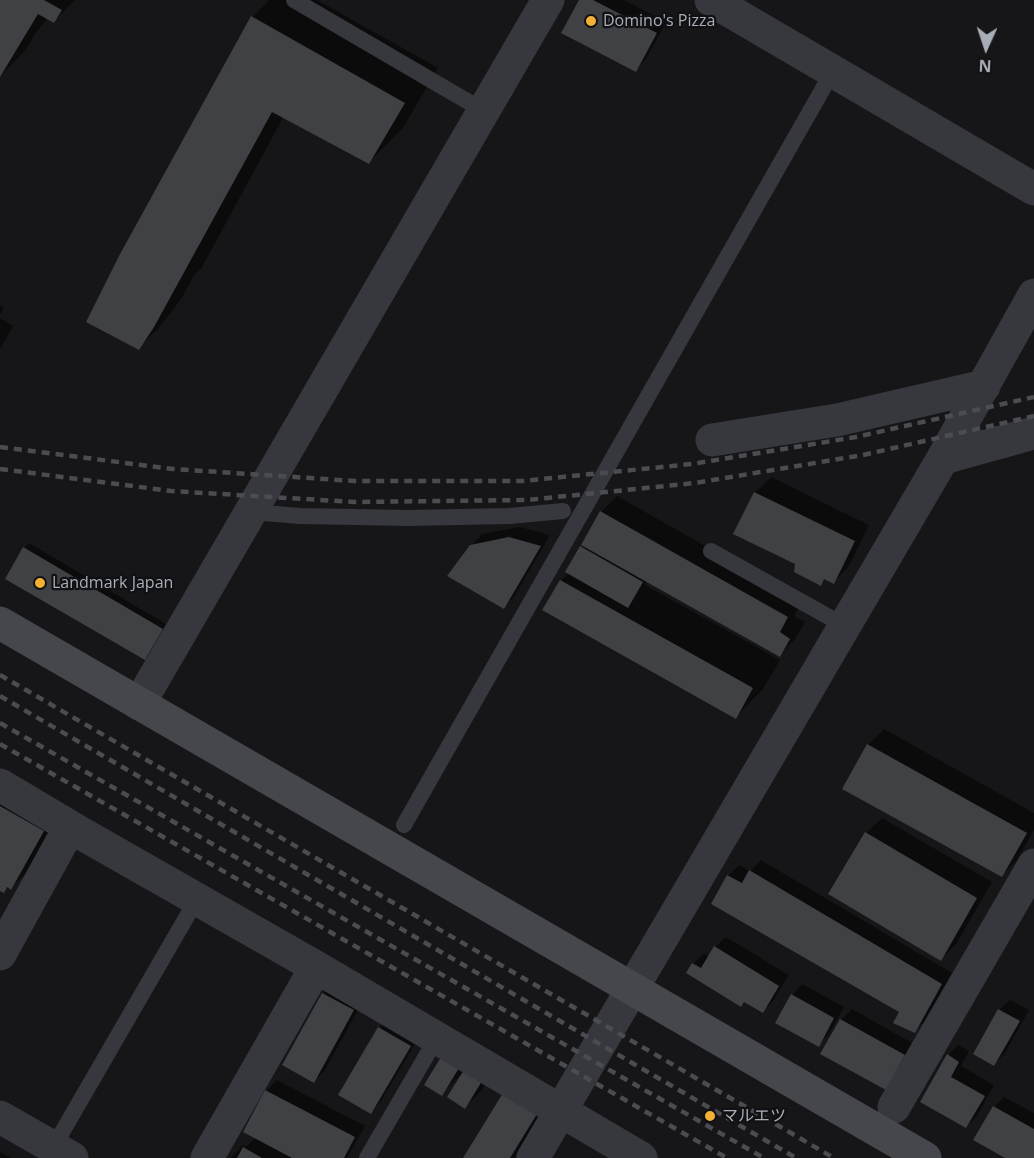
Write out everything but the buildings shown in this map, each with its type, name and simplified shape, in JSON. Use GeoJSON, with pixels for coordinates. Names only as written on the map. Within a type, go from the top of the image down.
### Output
{"type":"FeatureCollection","features":[{"type":"Feature","properties":{"kind":"street"},"geometry":{"type":"LineString","coordinates":[[139,704],[548,0]]}},
{"type":"Feature","properties":{"kind":"street"},"geometry":{"type":"LineString","coordinates":[[711,0],[1034,189]]}},
{"type":"Feature","properties":{"kind":"street"},"geometry":{"type":"LineString","coordinates":[[533,1158],[943,458],[1034,295]]}},
{"type":"Feature","properties":{"kind":"street"},"geometry":{"type":"LineString","coordinates":[[712,440],[837,420],[984,386]]}},
{"type":"Feature","properties":{"kind":"street"},"geometry":{"type":"LineString","coordinates":[[943,458],[1034,433]]}},
{"type":"Feature","properties":{"kind":"street"},"geometry":{"type":"LineString","coordinates":[[0,623],[925,1158]]}},
{"type":"Feature","properties":{"kind":"street"},"geometry":{"type":"LineString","coordinates":[[0,785],[641,1158]]}},
{"type":"Feature","properties":{"kind":"street"},"geometry":{"type":"LineString","coordinates":[[0,954],[70,827]]}},
{"type":"Feature","properties":{"kind":"street"},"geometry":{"type":"LineString","coordinates":[[894,1107],[1034,865]]}},
{"type":"Feature","properties":{"kind":"street"},"geometry":{"type":"LineString","coordinates":[[207,1158],[316,967]]}},
{"type":"Feature","properties":{"kind":"street"},"geometry":{"type":"LineString","coordinates":[[0,1117],[58,1154]]}},
{"type":"Feature","properties":{"kind":"lane"},"geometry":{"type":"LineString","coordinates":[[294,0],[484,111]]}},
{"type":"Feature","properties":{"kind":"lane"},"geometry":{"type":"LineString","coordinates":[[405,825],[833,71]]}},
{"type":"Feature","properties":{"kind":"lane"},"geometry":{"type":"LineString","coordinates":[[251,512],[300,516],[408,518],[509,516],[563,511]]}},
{"type":"Feature","properties":{"kind":"lane"},"geometry":{"type":"LineString","coordinates":[[711,551],[845,626]]}},
{"type":"Feature","properties":{"kind":"lane"},"geometry":{"type":"LineString","coordinates":[[58,1154],[197,899]]}},
{"type":"Feature","properties":{"kind":"lane"},"geometry":{"type":"LineString","coordinates":[[367,1158],[436,1039]]}},
{"type":"Feature","properties":{"kind":"railway"},"geometry":{"type":"LineString","coordinates":[[0,447],[173,469],[355,481],[522,481],[692,464],[856,437],[1034,397]]}},
{"type":"Feature","properties":{"kind":"railway"},"geometry":{"type":"LineString","coordinates":[[0,469],[171,491],[355,502],[527,500],[695,483],[863,455],[1034,416]]}},
{"type":"Feature","properties":{"kind":"railway"},"geometry":{"type":"LineString","coordinates":[[0,675],[834,1158]]}},
{"type":"Feature","properties":{"kind":"railway"},"geometry":{"type":"LineString","coordinates":[[0,696],[796,1158]]}},
{"type":"Feature","properties":{"kind":"railway"},"geometry":{"type":"LineString","coordinates":[[0,723],[764,1158]]}},
{"type":"Feature","properties":{"kind":"railway"},"geometry":{"type":"LineString","coordinates":[[0,744],[727,1158]]}},
{"type":"Feature","properties":{"kind":"place","name":"Domino's Pizza"},"geometry":{"type":"Point","coordinates":[591,21]}},
{"type":"Feature","properties":{"kind":"place","name":"Landmark Japan"},"geometry":{"type":"Point","coordinates":[40,583]}},
{"type":"Feature","properties":{"kind":"place","name":"マルエツ"},"geometry":{"type":"Point","coordinates":[710,1116]}}]}
